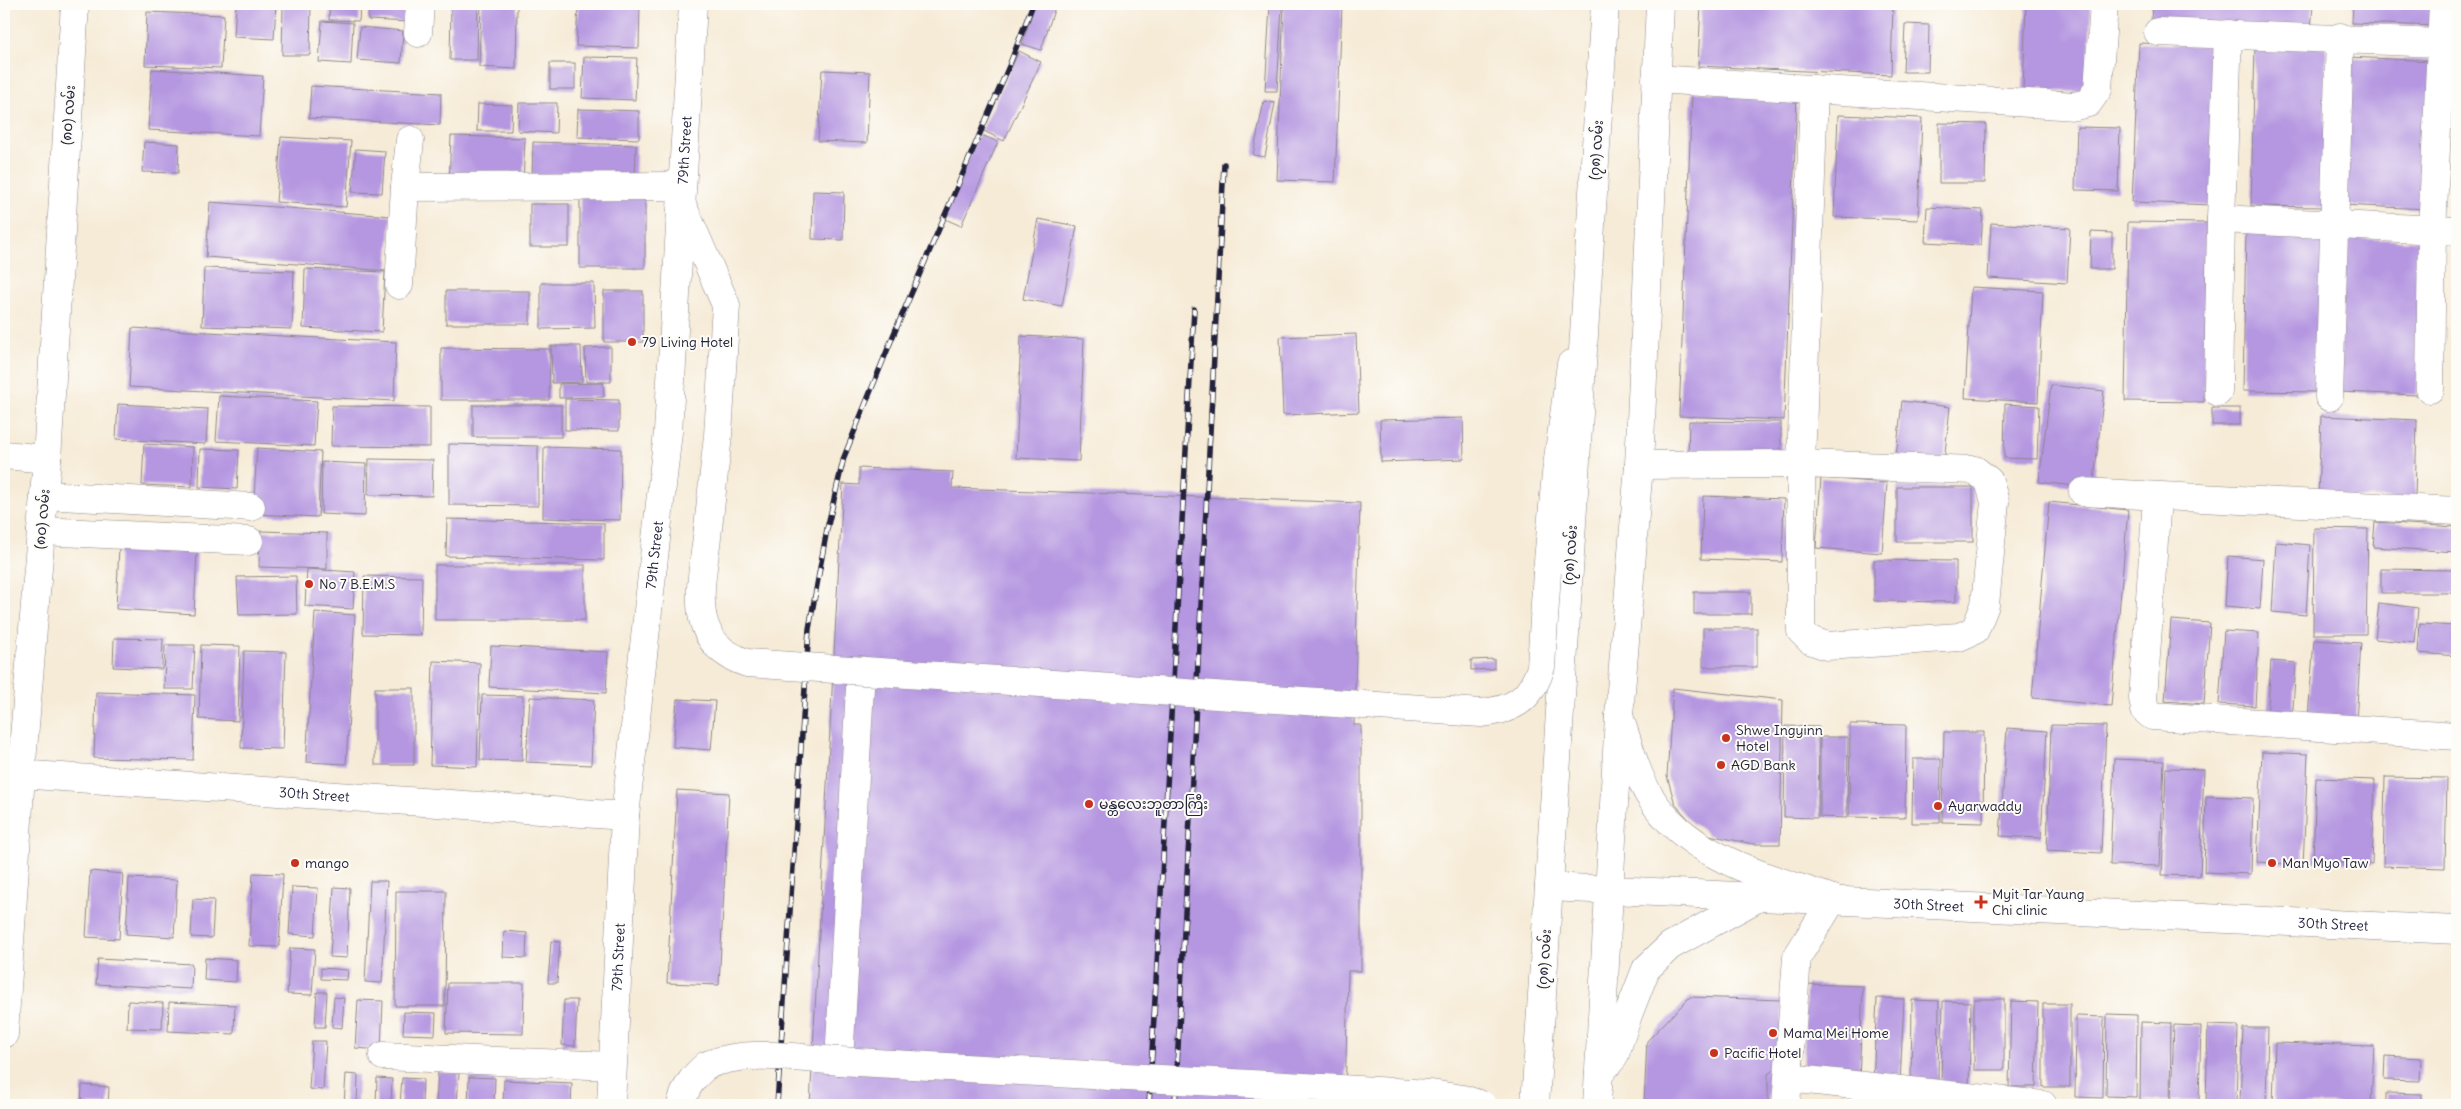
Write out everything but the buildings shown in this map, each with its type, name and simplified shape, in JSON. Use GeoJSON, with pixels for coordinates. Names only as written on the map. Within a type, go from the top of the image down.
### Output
{"type":"FeatureCollection","features":[{"type":"Feature","properties":{"kind":"main road","name":"(၈၀) လမ်း"},"geometry":{"type":"LineString","coordinates":[[4,1034],[12,774],[41,531],[47,459],[75,4]]}},
{"type":"Feature","properties":{"kind":"main road"},"geometry":{"type":"LineString","coordinates":[[418,33],[420,4]]}},
{"type":"Feature","properties":{"kind":"main road","name":"79th Street"},"geometry":{"type":"LineString","coordinates":[[611,1105],[625,816],[668,432],[693,4]]}},
{"type":"Feature","properties":{"kind":"main road","name":"(၇၈) လမ်း"},"geometry":{"type":"LineString","coordinates":[[1535,1105],[1605,4]]}},
{"type":"Feature","properties":{"kind":"main road"},"geometry":{"type":"LineString","coordinates":[[1597,1105],[1619,716],[1639,465],[1660,4]]}},
{"type":"Feature","properties":{"kind":"main road"},"geometry":{"type":"LineString","coordinates":[[1656,79],[2074,106],[2088,103],[2098,90],[2104,4]]}},
{"type":"Feature","properties":{"kind":"main road"},"geometry":{"type":"LineString","coordinates":[[2430,390],[2444,230],[2441,44],[2443,4]]}},
{"type":"Feature","properties":{"kind":"main road"},"geometry":{"type":"LineString","coordinates":[[2158,32],[2340,38],[2441,44]]}},
{"type":"Feature","properties":{"kind":"main road"},"geometry":{"type":"LineString","coordinates":[[2218,392],[2220,219],[2228,34]]}},
{"type":"Feature","properties":{"kind":"main road"},"geometry":{"type":"LineString","coordinates":[[2329,397],[2340,38]]}},
{"type":"Feature","properties":{"kind":"main road"},"geometry":{"type":"LineString","coordinates":[[1639,465],[1801,464],[1975,470],[1989,482],[1995,502],[1985,605],[1975,630],[1959,637],[1827,646],[1810,640],[1801,631],[1801,464],[1814,90]]}},
{"type":"Feature","properties":{"kind":"main road"},"geometry":{"type":"LineString","coordinates":[[399,285],[410,140]]}},
{"type":"Feature","properties":{"kind":"main road"},"geometry":{"type":"LineString","coordinates":[[405,188],[682,195],[726,305],[718,435],[708,528],[702,615],[706,632],[715,645],[730,657],[747,662],[1482,713],[1502,711],[1516,704],[1528,693],[1537,680],[1541,667],[1556,474],[1572,359],[1585,322]]}},
{"type":"Feature","properties":{"kind":"main road"},"geometry":{"type":"LineString","coordinates":[[2220,219],[2444,230]]}},
{"type":"Feature","properties":{"kind":"main road"},"geometry":{"type":"LineString","coordinates":[[4,455],[47,459]]}},
{"type":"Feature","properties":{"kind":"main road"},"geometry":{"type":"LineString","coordinates":[[2083,492],[2157,498],[2457,511]]}},
{"type":"Feature","properties":{"kind":"main road"},"geometry":{"type":"LineString","coordinates":[[44,495],[251,507]]}},
{"type":"Feature","properties":{"kind":"main road"},"geometry":{"type":"LineString","coordinates":[[2157,498],[2142,698],[2145,710],[2152,716],[2457,736]]}},
{"type":"Feature","properties":{"kind":"main road"},"geometry":{"type":"LineString","coordinates":[[41,531],[249,541]]}},
{"type":"Feature","properties":{"kind":"main road"},"geometry":{"type":"LineString","coordinates":[[839,1060],[861,670]]}},
{"type":"Feature","properties":{"kind":"main road"},"geometry":{"type":"LineString","coordinates":[[1619,716],[1634,762],[1649,795],[1669,820],[1703,848],[1738,867],[1833,899],[1797,957],[1786,1105]]}},
{"type":"Feature","properties":{"kind":"main road","name":"30th Street"},"geometry":{"type":"LineString","coordinates":[[12,774],[625,816]]}},
{"type":"Feature","properties":{"kind":"main road","name":"30th Street"},"geometry":{"type":"LineString","coordinates":[[1549,887],[2457,930]]}},
{"type":"Feature","properties":{"kind":"main road"},"geometry":{"type":"LineString","coordinates":[[1598,1074],[1614,1057],[1646,969],[1670,946],[1759,897]]}},
{"type":"Feature","properties":{"kind":"main road"},"geometry":{"type":"LineString","coordinates":[[384,1056],[612,1066]]}},
{"type":"Feature","properties":{"kind":"main road"},"geometry":{"type":"LineString","coordinates":[[681,1105],[683,1094],[692,1079],[707,1065],[724,1059],[748,1056],[1431,1094],[1462,1099],[1482,1105]]}},
{"type":"Feature","properties":{"kind":"main road"},"geometry":{"type":"LineString","coordinates":[[1788,1078],[2043,1105]]}},
{"type":"Feature","properties":{"kind":"railway"},"geometry":{"type":"LineString","coordinates":[[777,1105],[809,629],[827,529],[844,457],[893,336],[1009,66],[1033,4]]}},
{"type":"Feature","properties":{"kind":"railway"},"geometry":{"type":"LineString","coordinates":[[1175,1105],[1224,164]]}},
{"type":"Feature","properties":{"kind":"railway"},"geometry":{"type":"LineString","coordinates":[[1149,1105],[1194,309]]}},
{"type":"Feature","properties":{"kind":"place","name":"79 Living Hotel"},"geometry":{"type":"Point","coordinates":[632,342]}},
{"type":"Feature","properties":{"kind":"place","name":"No 7 B.E.M.S"},"geometry":{"type":"Point","coordinates":[309,584]}},
{"type":"Feature","properties":{"kind":"place","name":"Shwe Ingyinn Hotel"},"geometry":{"type":"Point","coordinates":[1726,738]}},
{"type":"Feature","properties":{"kind":"place","name":"AGD Bank"},"geometry":{"type":"Point","coordinates":[1721,765]}},
{"type":"Feature","properties":{"kind":"place","name":"မန္တလေးဘူတာကြီး"},"geometry":{"type":"Point","coordinates":[1089,804]}},
{"type":"Feature","properties":{"kind":"place","name":"Ayarwaddy"},"geometry":{"type":"Point","coordinates":[1938,806]}},
{"type":"Feature","properties":{"kind":"place","name":"mango"},"geometry":{"type":"Point","coordinates":[295,863]}},
{"type":"Feature","properties":{"kind":"place","name":"Man Myo Taw"},"geometry":{"type":"Point","coordinates":[2272,863]}},
{"type":"Feature","properties":{"kind":"place","name":"Myit Tar Yaung Chi clinic"},"geometry":{"type":"Point","coordinates":[1981,902]}},
{"type":"Feature","properties":{"kind":"place","name":"Mama Mei Home"},"geometry":{"type":"Point","coordinates":[1773,1033]}},
{"type":"Feature","properties":{"kind":"place","name":"Pacific Hotel"},"geometry":{"type":"Point","coordinates":[1714,1053]}}]}
